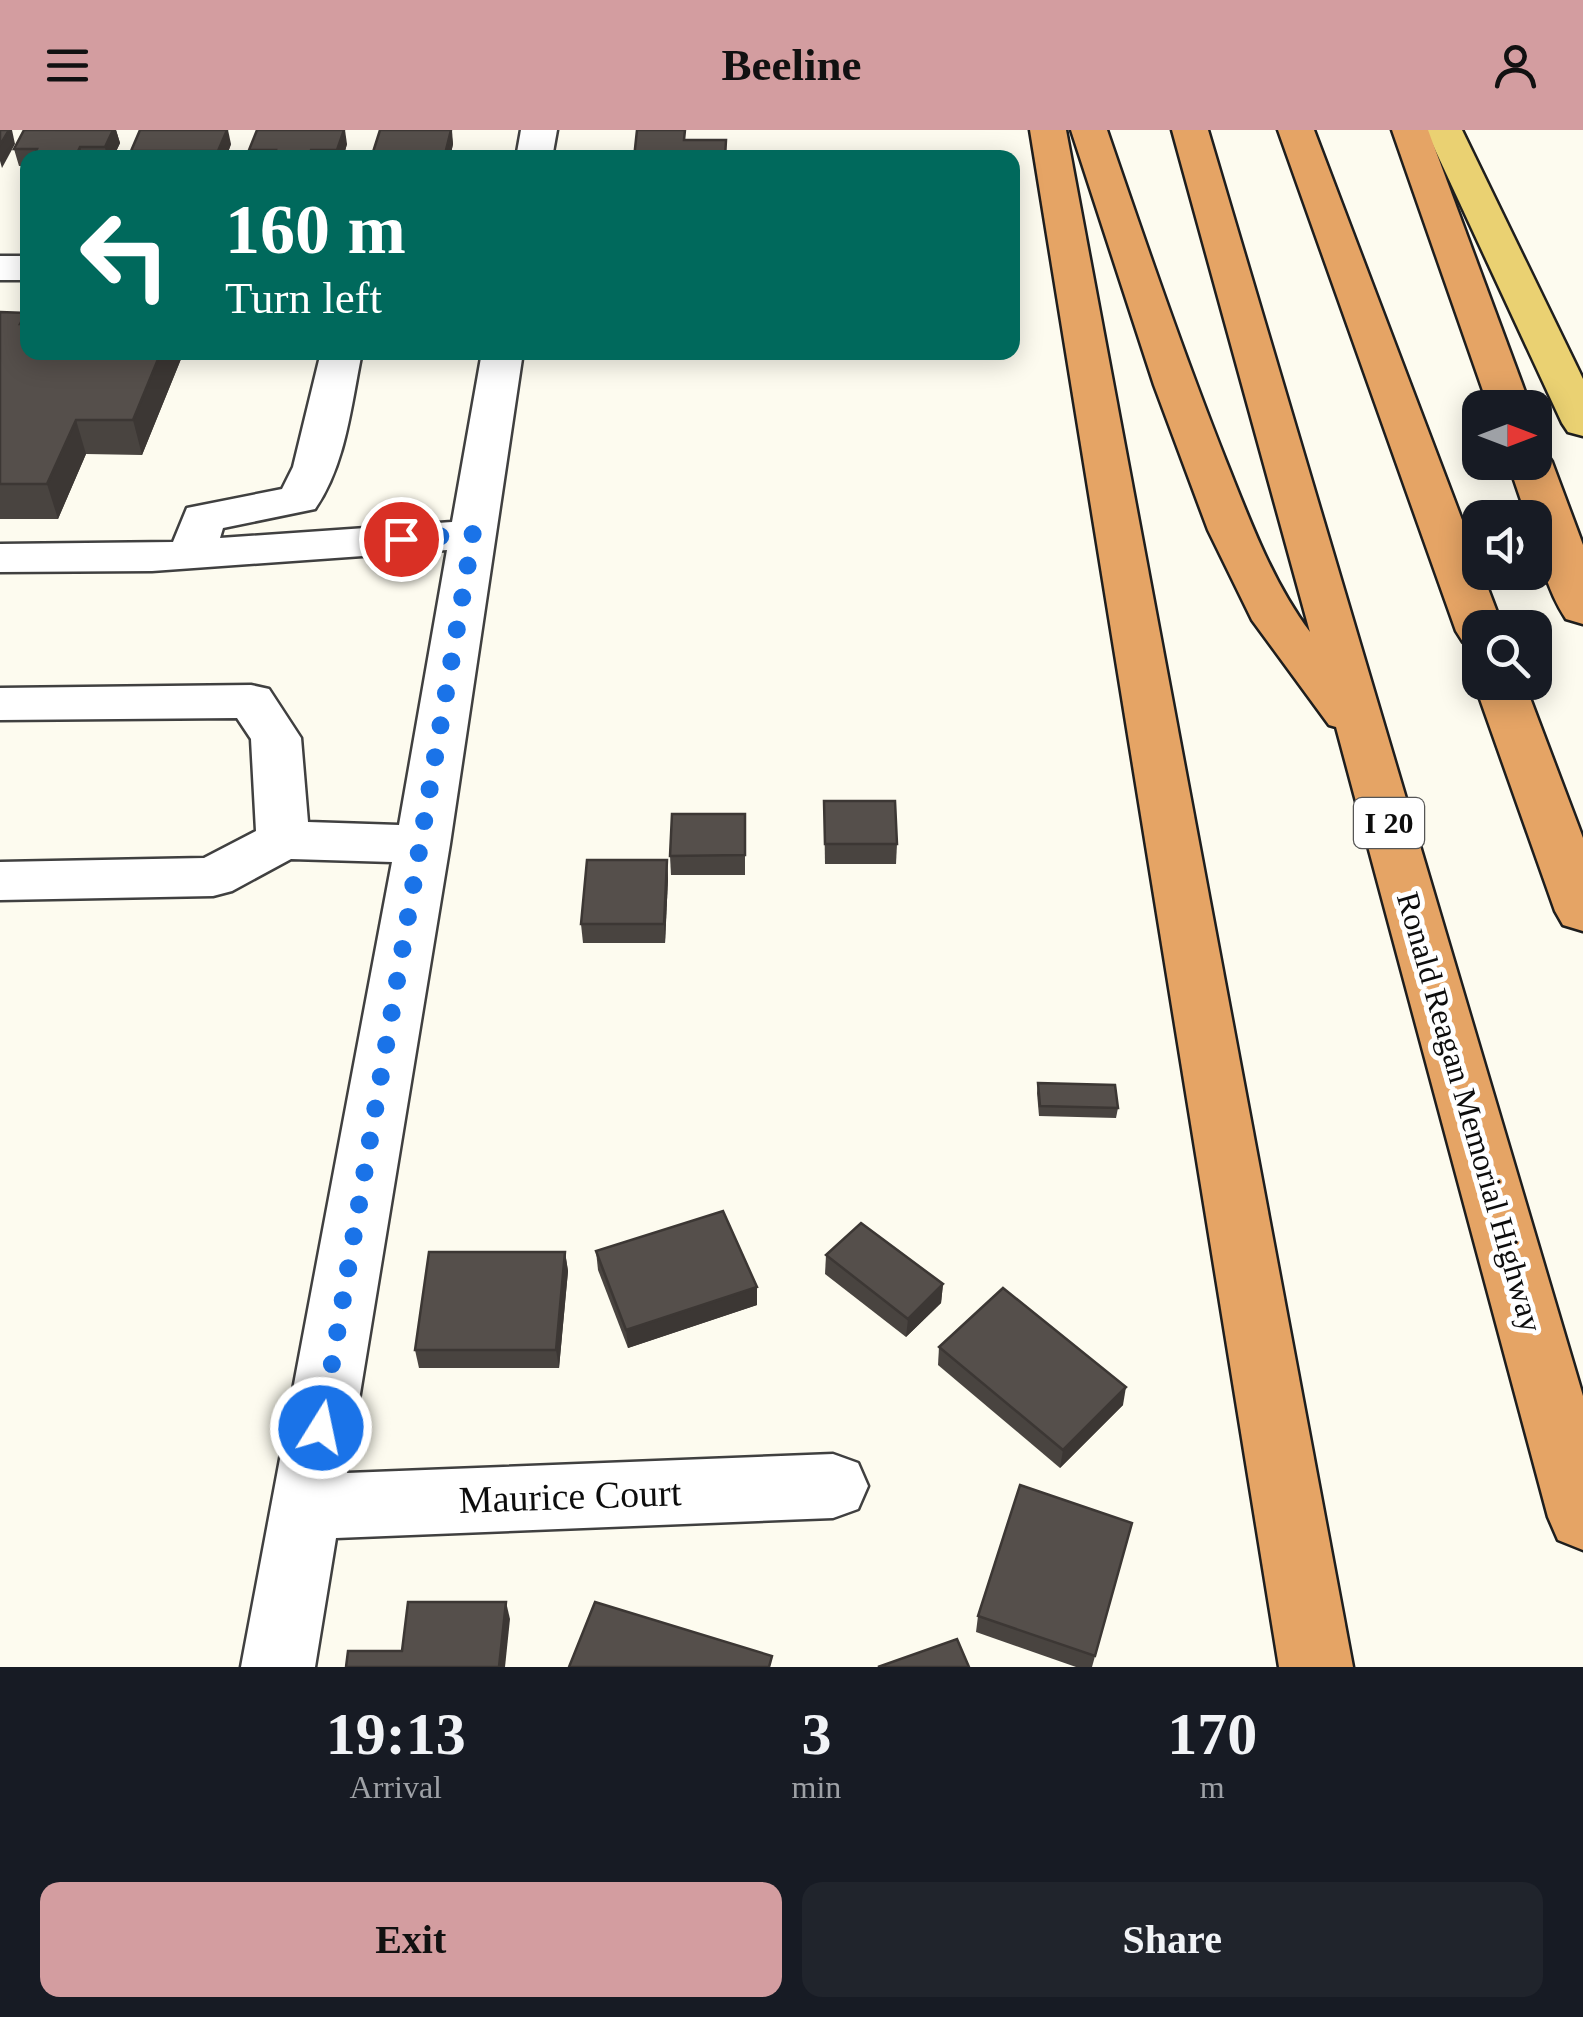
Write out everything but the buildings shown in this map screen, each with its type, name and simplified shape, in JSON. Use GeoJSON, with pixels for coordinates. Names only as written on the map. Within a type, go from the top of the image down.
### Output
{"type":"FeatureCollection","features":[{"type":"Feature","properties":{"kind":"highway"},"geometry":{"type":"LineString","coordinates":[[1048,130],[1316,1667]]}},
{"type":"Feature","properties":{"kind":"highway"},"geometry":{"type":"LineString","coordinates":[[1089,130],[1175,384],[1231,530],[1276,620],[1366,738]]}},
{"type":"Feature","properties":{"kind":"highway","name":"Ronald Reagan Memorial Highway"},"geometry":{"type":"LineString","coordinates":[[1190,130],[1366,738],[1583,1518]]}},
{"type":"Feature","properties":{"kind":"highway"},"geometry":{"type":"LineString","coordinates":[[1296,130],[1472,610]]}},
{"type":"Feature","properties":{"kind":"highway"},"geometry":{"type":"LineString","coordinates":[[1410,130],[1504,390]]}},
{"type":"Feature","properties":{"kind":"highway"},"geometry":{"type":"LineString","coordinates":[[1536,480],[1583,609]]}},
{"type":"Feature","properties":{"kind":"highway"},"geometry":{"type":"LineString","coordinates":[[1506,700],[1583,911]]}},
{"type":"Feature","properties":{"kind":"main road"},"geometry":{"type":"LineString","coordinates":[[1444,130],[1577,398]]}},
{"type":"Feature","properties":{"kind":"street"},"geometry":{"type":"LineString","coordinates":[[192,554],[203,518],[299,498],[314,466],[340,360]]}},
{"type":"Feature","properties":{"kind":"street"},"geometry":{"type":"LineString","coordinates":[[278,1667],[423,844],[502,360]]}},
{"type":"Feature","properties":{"kind":"street"},"geometry":{"type":"LineString","coordinates":[[0,558],[192,554],[473,534]]}},
{"type":"Feature","properties":{"kind":"street"},"geometry":{"type":"LineString","coordinates":[[0,704],[250,701],[276,738],[284,840]]}},
{"type":"Feature","properties":{"kind":"street"},"geometry":{"type":"LineString","coordinates":[[0,882],[213,877],[284,840],[423,844]]}},
{"type":"Feature","properties":{"kind":"street","name":"Maurice Court"},"geometry":{"type":"LineString","coordinates":[[308,1507],[833,1486]]}},
{"type":"Feature","properties":{"kind":"route"},"geometry":{"type":"LineString","coordinates":[[321,1428],[473,534],[401,539]]}}]}
